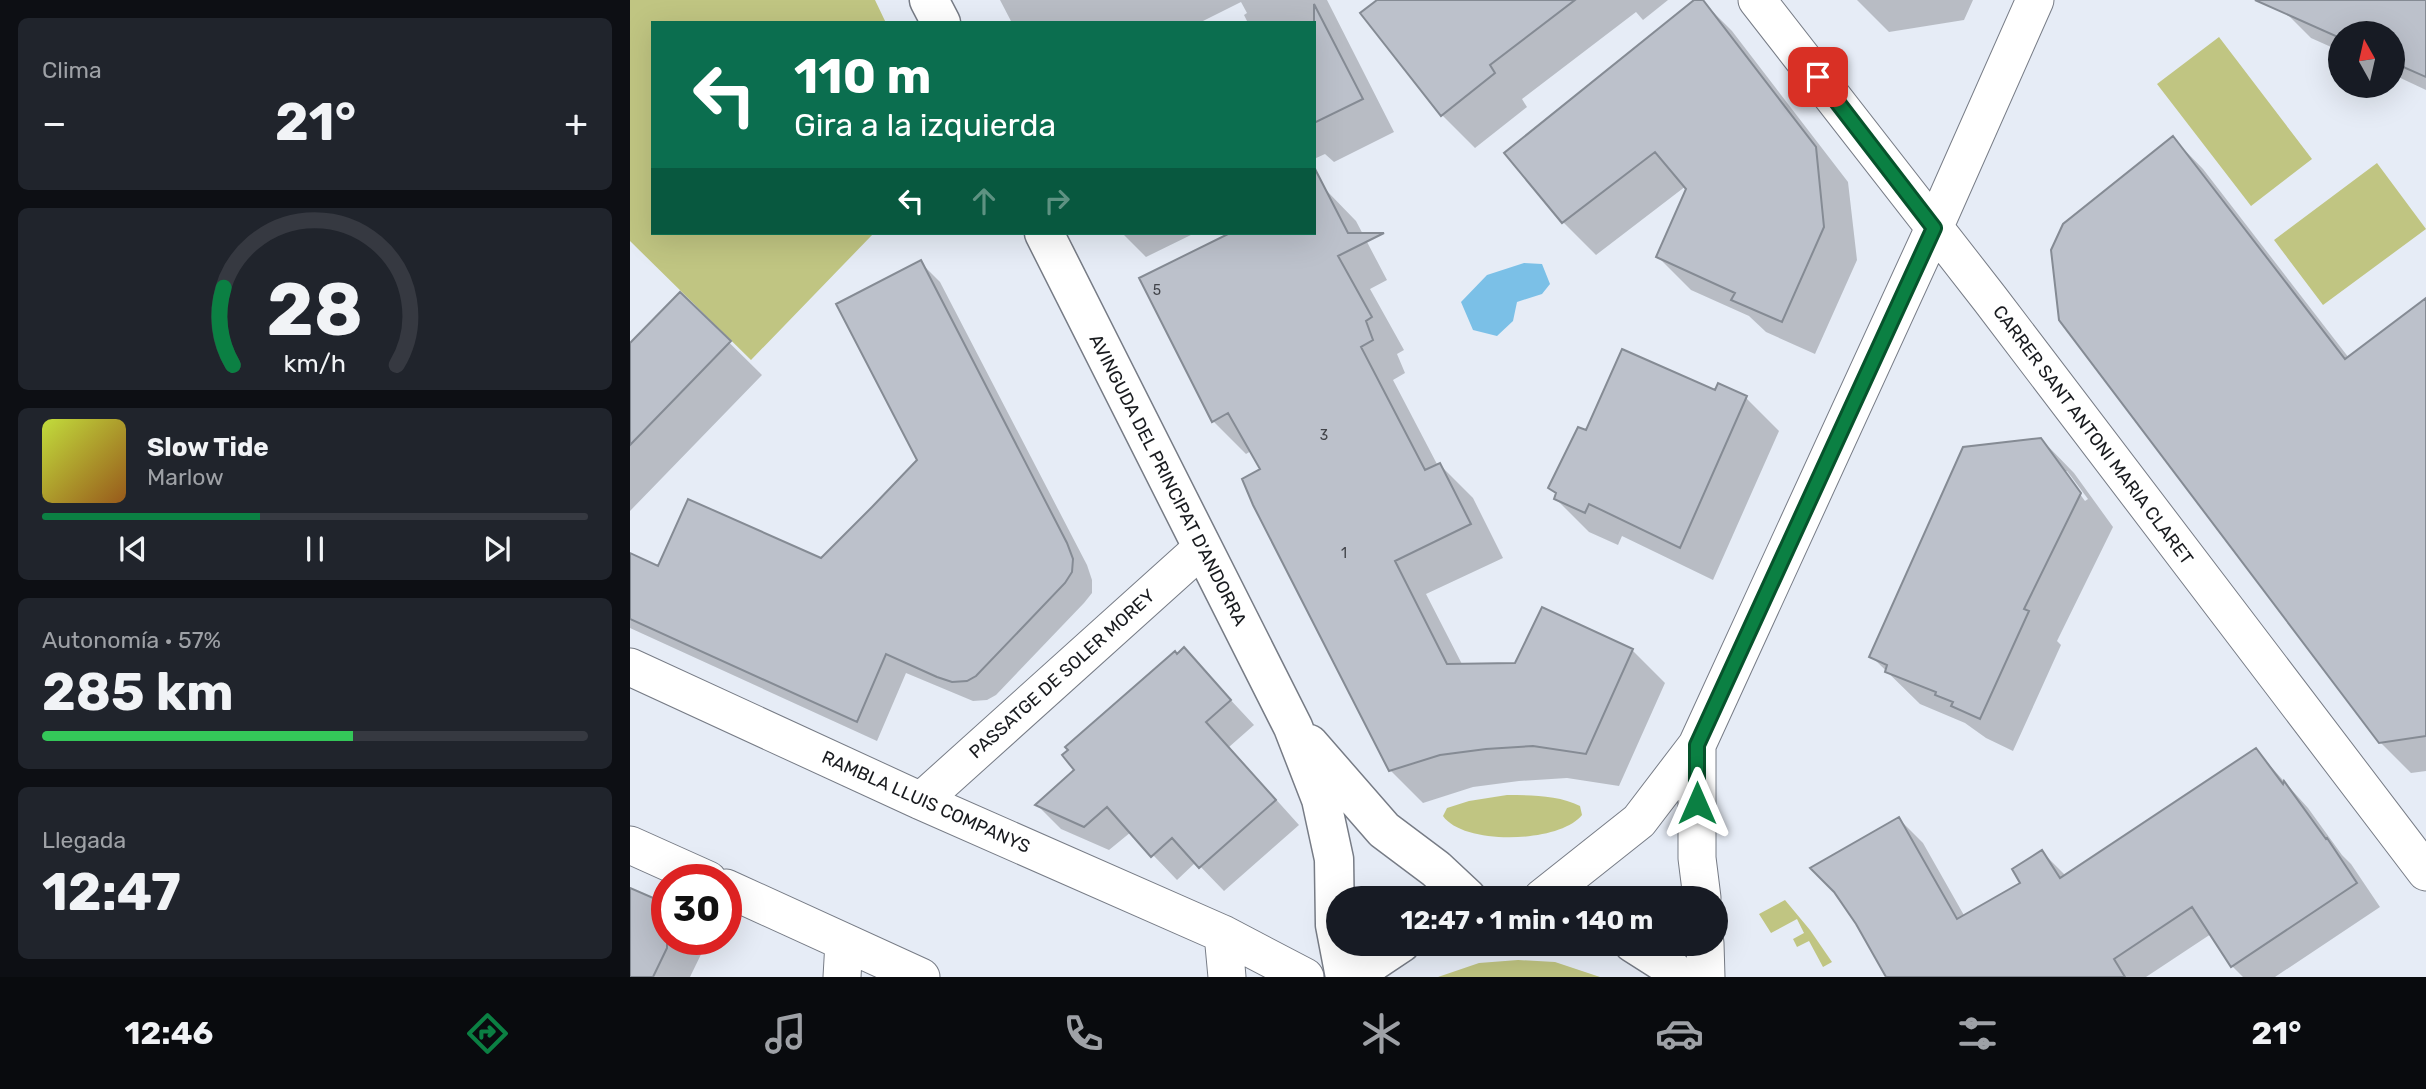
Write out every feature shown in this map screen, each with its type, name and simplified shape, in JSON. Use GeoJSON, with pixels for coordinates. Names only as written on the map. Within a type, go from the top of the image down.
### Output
{"type":"FeatureCollection","features":[{"type":"Feature","properties":{"kind":"main road"},"geometry":{"type":"LineString","coordinates":[[929,0],[939,21]]}},
{"type":"Feature","properties":{"kind":"main road","name":"AVINGUDA DEL PRINCIPAT D'ANDORRA"},"geometry":{"type":"LineString","coordinates":[[1045,235],[1293,726],[1321,799],[1334,859],[1335,925],[1345,977]]}},
{"type":"Feature","properties":{"kind":"main road","name":"AVINGUDA DEL PRINCIPAT D'ANDORRA"},"geometry":{"type":"LineString","coordinates":[[1293,726],[1384,830],[1454,886]]}},
{"type":"Feature","properties":{"kind":"main road"},"geometry":{"type":"LineString","coordinates":[[1354,977],[1382,956]]}},
{"type":"Feature","properties":{"kind":"main road"},"geometry":{"type":"LineString","coordinates":[[1654,956],[1681,977]]}},
{"type":"Feature","properties":{"kind":"street","name":"CARRER SANT ANTONI MARIA CLARET"},"geometry":{"type":"LineString","coordinates":[[1757,0],[2425,866]]}},
{"type":"Feature","properties":{"kind":"street"},"geometry":{"type":"LineString","coordinates":[[1557,886],[1639,821],[1697,745],[1934,228],[2035,0]]}},
{"type":"Feature","properties":{"kind":"street","name":"PASSATGE DE SOLER MOREY"},"geometry":{"type":"LineString","coordinates":[[921,801],[1202,548]]}},
{"type":"Feature","properties":{"kind":"street","name":"RAMBLA LLUIS COMPANYS"},"geometry":{"type":"LineString","coordinates":[[630,667],[921,801],[1223,934],[1305,977]]}},
{"type":"Feature","properties":{"kind":"street"},"geometry":{"type":"LineString","coordinates":[[1697,745],[1697,858],[1700,886]]}},
{"type":"Feature","properties":{"kind":"street"},"geometry":{"type":"LineString","coordinates":[[630,845],[672,864]]}},
{"type":"Feature","properties":{"kind":"street"},"geometry":{"type":"LineString","coordinates":[[742,898],[843,960],[921,977]]}},
{"type":"Feature","properties":{"kind":"street"},"geometry":{"type":"LineString","coordinates":[[1223,934],[1227,977]]}},
{"type":"Feature","properties":{"kind":"street"},"geometry":{"type":"LineString","coordinates":[[1705,956],[1706,977]]}},
{"type":"Feature","properties":{"kind":"green space"},"geometry":{"type":"Polygon","coordinates":[[[630,0],[875,0],[885,21],[651,21],[651,235],[872,235],[751,360],[630,241],[630,0]]]}},
{"type":"Feature","properties":{"kind":"green space"},"geometry":{"type":"Polygon","coordinates":[[[2219,37],[2312,159],[2251,206],[2157,84],[2219,37]]]}},
{"type":"Feature","properties":{"kind":"green space"},"geometry":{"type":"Polygon","coordinates":[[[2377,163],[2426,229],[2323,305],[2274,240],[2377,163]]]}},
{"type":"Feature","properties":{"kind":"green space"},"geometry":{"type":"Polygon","coordinates":[[[1507,795],[1572,802],[1580,806],[1582,815],[1571,824],[1554,831],[1534,836],[1512,837],[1470,832],[1454,826],[1443,816],[1447,808],[1469,801],[1507,795]]]}},
{"type":"Feature","properties":{"kind":"green space"},"geometry":{"type":"Polygon","coordinates":[[[1785,900],[1832,962],[1823,967],[1809,941],[1797,947],[1793,939],[1804,933],[1797,919],[1771,933],[1759,914],[1785,900]]]}},
{"type":"Feature","properties":{"kind":"green space"},"geometry":{"type":"Polygon","coordinates":[[[1518,960],[1555,962],[1600,977],[1438,977],[1479,963],[1518,960]]]}},
{"type":"Feature","properties":{"kind":"water"},"geometry":{"type":"Polygon","coordinates":[[[1524,263],[1542,264],[1550,284],[1542,294],[1517,302],[1513,321],[1497,336],[1473,330],[1461,302],[1487,275],[1524,263]]]}},
{"type":"Feature","properties":{"kind":"building"},"geometry":{"type":"Polygon","coordinates":[[[1377,0],[1575,0],[1490,65],[1495,73],[1441,116],[1360,13],[1377,0]]]}},
{"type":"Feature","properties":{"kind":"building"},"geometry":{"type":"Polygon","coordinates":[[[1694,0],[1703,0],[1816,147],[1824,227],[1782,322],[1731,300],[1735,293],[1656,257],[1686,189],[1655,152],[1562,223],[1504,153],[1694,0]]]}},
{"type":"Feature","properties":{"kind":"building"},"geometry":{"type":"Polygon","coordinates":[[[2255,0],[2426,0],[2426,77],[2405,68],[2405,21],[2328,21],[2328,33],[2255,0]]]}},
{"type":"Feature","properties":{"kind":"building"},"geometry":{"type":"Polygon","coordinates":[[[1314,4],[1363,99],[1316,122],[1316,21],[1314,4]]]}},
{"type":"Feature","properties":{"kind":"building"},"geometry":{"type":"Polygon","coordinates":[[[2173,136],[2345,359],[2426,298],[2426,736],[2379,743],[2059,320],[2051,250],[2063,224],[2173,136]]]}},
{"type":"Feature","properties":{"kind":"building"},"geometry":{"type":"Polygon","coordinates":[[[1316,171],[1348,233],[1384,233],[1338,256],[1372,317],[1366,321],[1373,340],[1361,347],[1425,470],[1440,463],[1471,524],[1395,561],[1447,664],[1515,663],[1542,607],[1633,649],[1586,754],[1533,746],[1486,749],[1440,755],[1389,771],[1253,505],[1242,479],[1260,469],[1228,413],[1212,422],[1139,278],[1226,235],[1316,235],[1316,171]]]}},
{"type":"Feature","properties":{"kind":"building"},"geometry":{"type":"Polygon","coordinates":[[[921,260],[1067,543],[1073,559],[1072,572],[1065,583],[976,676],[967,681],[952,682],[937,677],[886,654],[857,722],[630,619],[630,553],[658,566],[688,499],[821,558],[872,507],[917,460],[836,304],[921,260]]]}},
{"type":"Feature","properties":{"kind":"building"},"geometry":{"type":"Polygon","coordinates":[[[680,292],[731,341],[630,445],[630,343],[680,292]]]}},
{"type":"Feature","properties":{"kind":"building"},"geometry":{"type":"Polygon","coordinates":[[[1622,349],[1715,390],[1718,383],[1747,396],[1680,548],[1589,504],[1585,513],[1554,499],[1556,493],[1548,488],[1578,427],[1586,430],[1622,349]]]}},
{"type":"Feature","properties":{"kind":"building"},"geometry":{"type":"Polygon","coordinates":[[[2041,438],[2081,493],[2024,609],[2029,611],[1980,719],[1951,706],[1953,702],[1935,695],[1936,692],[1885,672],[1887,665],[1869,657],[1963,447],[2041,438]]]}},
{"type":"Feature","properties":{"kind":"building"},"geometry":{"type":"Polygon","coordinates":[[[1184,647],[1231,700],[1206,722],[1276,800],[1199,868],[1172,838],[1151,857],[1107,807],[1084,827],[1035,805],[1074,770],[1062,755],[1068,750],[1065,747],[1175,651],[1177,654],[1184,647]]]}},
{"type":"Feature","properties":{"kind":"building"},"geometry":{"type":"Polygon","coordinates":[[[2256,748],[2327,838],[2357,883],[2231,967],[2192,907],[2114,959],[2125,977],[1886,977],[1834,892],[1810,868],[1899,817],[1957,919],[2020,883],[2012,869],[2042,850],[2060,878],[2256,748]]]}},
{"type":"Feature","properties":{"kind":"building"},"geometry":{"type":"Polygon","coordinates":[[[630,888],[651,897],[651,955],[664,955],[653,977],[630,977],[630,888]]]}},
{"type":"Feature","properties":{"kind":"route"},"geometry":{"type":"LineString","coordinates":[[1697,803],[1697,745],[1934,228],[1818,77]]}}]}
